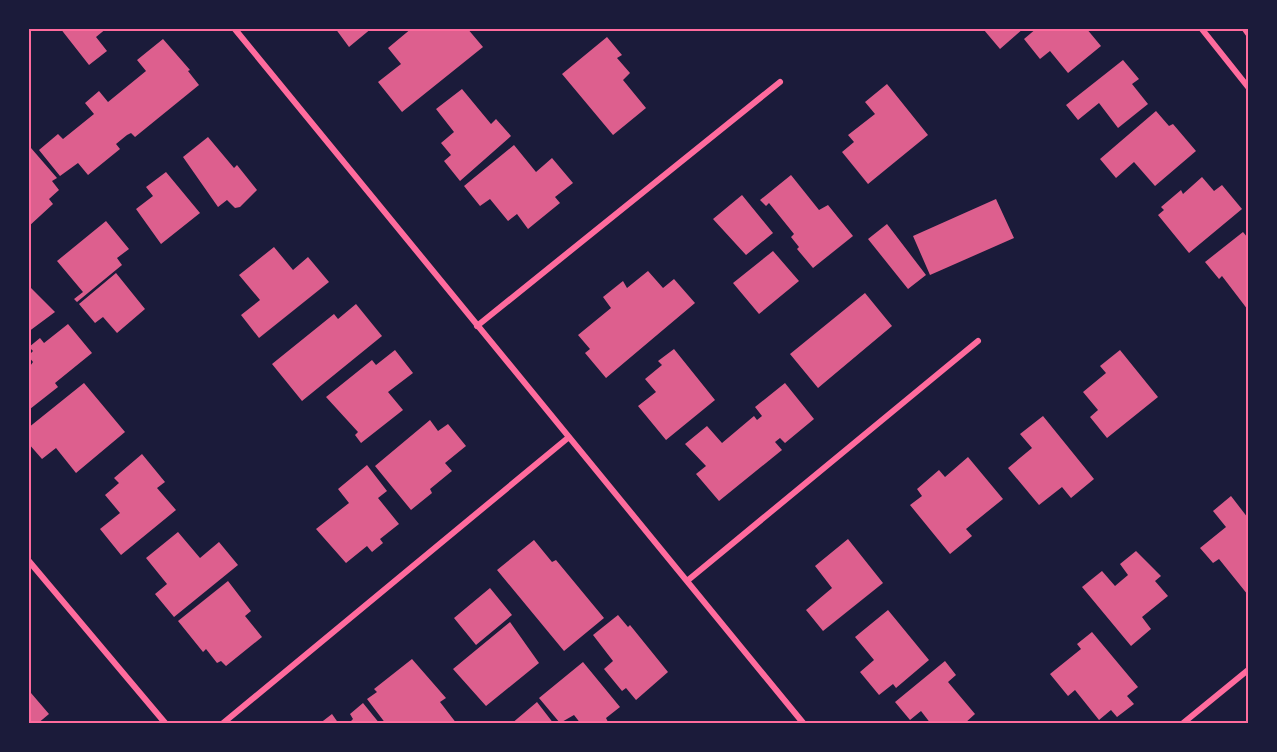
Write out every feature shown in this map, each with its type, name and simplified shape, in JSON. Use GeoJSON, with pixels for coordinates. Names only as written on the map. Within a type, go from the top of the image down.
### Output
{"type":"FeatureCollection","features":[{"type":"Feature","properties":{"kind":"street"},"geometry":{"type":"LineString","coordinates":[[234,28],[804,723]]}},
{"type":"Feature","properties":{"kind":"street"},"geometry":{"type":"LineString","coordinates":[[1201,28],[1248,87]]}},
{"type":"Feature","properties":{"kind":"street"},"geometry":{"type":"LineString","coordinates":[[477,326],[780,82]]}},
{"type":"Feature","properties":{"kind":"street"},"geometry":{"type":"LineString","coordinates":[[687,581],[978,341]]}},
{"type":"Feature","properties":{"kind":"street"},"geometry":{"type":"LineString","coordinates":[[222,723],[569,437]]}},
{"type":"Feature","properties":{"kind":"street"},"geometry":{"type":"LineString","coordinates":[[28,560],[166,723]]}},
{"type":"Feature","properties":{"kind":"street"},"geometry":{"type":"LineString","coordinates":[[1182,723],[1248,670]]}},
{"type":"Feature","properties":{"kind":"path"},"geometry":{"type":"LineString","coordinates":[[1243,28],[1248,35]]}},
{"type":"Feature","properties":{"kind":"building"},"geometry":{"type":"Polygon","coordinates":[[[60,28],[107,28],[96,37],[107,51],[89,65],[60,28]]]}},
{"type":"Feature","properties":{"kind":"building"},"geometry":{"type":"Polygon","coordinates":[[[335,28],[372,28],[349,47],[335,28]]]}},
{"type":"Feature","properties":{"kind":"building"},"geometry":{"type":"Polygon","coordinates":[[[412,28],[467,28],[483,47],[402,112],[378,82],[401,64],[388,48],[412,28]]]}},
{"type":"Feature","properties":{"kind":"building"},"geometry":{"type":"Polygon","coordinates":[[[986,28],[1024,28],[1000,49],[984,30],[986,28]]]}},
{"type":"Feature","properties":{"kind":"building"},"geometry":{"type":"Polygon","coordinates":[[[1037,28],[1086,28],[1101,46],[1068,73],[1050,51],[1040,59],[1024,39],[1037,28]]]}},
{"type":"Feature","properties":{"kind":"building"},"geometry":{"type":"Polygon","coordinates":[[[607,37],[622,55],[617,58],[630,73],[623,80],[646,108],[613,135],[562,74],[607,37]]]}},
{"type":"Feature","properties":{"kind":"building"},"geometry":{"type":"Polygon","coordinates":[[[163,39],[190,70],[188,71],[199,85],[135,137],[131,133],[127,135],[116,144],[120,149],[88,175],[78,163],[60,176],[39,150],[58,134],[63,139],[94,114],[85,103],[99,91],[108,102],[146,71],[137,60],[163,39]]]}},
{"type":"Feature","properties":{"kind":"building"},"geometry":{"type":"Polygon","coordinates":[[[1123,60],[1139,79],[1132,84],[1148,104],[1118,128],[1099,103],[1078,120],[1066,105],[1123,60]]]}},
{"type":"Feature","properties":{"kind":"building"},"geometry":{"type":"Polygon","coordinates":[[[887,84],[928,135],[868,184],[842,152],[854,142],[848,135],[875,114],[865,102],[887,84]]]}},
{"type":"Feature","properties":{"kind":"building"},"geometry":{"type":"Polygon","coordinates":[[[462,89],[491,124],[496,119],[511,136],[460,181],[444,161],[451,155],[441,143],[454,132],[436,109],[462,89]]]}},
{"type":"Feature","properties":{"kind":"building"},"geometry":{"type":"Polygon","coordinates":[[[1156,111],[1169,126],[1173,124],[1196,151],[1155,186],[1134,162],[1116,178],[1100,159],[1156,111]]]}},
{"type":"Feature","properties":{"kind":"building"},"geometry":{"type":"Polygon","coordinates":[[[208,137],[234,168],[237,165],[257,190],[240,207],[235,208],[227,200],[218,207],[183,157],[208,137]]]}},
{"type":"Feature","properties":{"kind":"building"},"geometry":{"type":"Polygon","coordinates":[[[514,145],[536,172],[552,158],[573,183],[555,197],[560,203],[528,229],[517,214],[508,221],[490,199],[480,206],[464,186],[514,145]]]}},
{"type":"Feature","properties":{"kind":"building"},"geometry":{"type":"Polygon","coordinates":[[[31,148],[57,178],[52,181],[59,190],[49,199],[53,204],[28,227],[28,150],[31,148]]]}},
{"type":"Feature","properties":{"kind":"building"},"geometry":{"type":"Polygon","coordinates":[[[166,172],[200,213],[161,244],[136,209],[153,196],[146,187],[166,172]]]}},
{"type":"Feature","properties":{"kind":"building"},"geometry":{"type":"Polygon","coordinates":[[[791,175],[819,210],[828,205],[853,236],[813,268],[797,249],[799,247],[791,237],[794,234],[769,203],[766,206],[760,200],[791,175]]]}},
{"type":"Feature","properties":{"kind":"building"},"geometry":{"type":"Polygon","coordinates":[[[1202,177],[1214,191],[1222,185],[1242,209],[1189,253],[1158,215],[1164,210],[1161,207],[1181,190],[1183,194],[1202,177]]]}},
{"type":"Feature","properties":{"kind":"building"},"geometry":{"type":"Polygon","coordinates":[[[742,195],[773,233],[746,255],[713,219],[742,195]]]}},
{"type":"Feature","properties":{"kind":"building"},"geometry":{"type":"Polygon","coordinates":[[[996,199],[1014,238],[930,275],[913,236],[996,199]]]}},
{"type":"Feature","properties":{"kind":"building"},"geometry":{"type":"Polygon","coordinates":[[[106,221],[129,249],[117,258],[122,265],[77,302],[74,299],[83,292],[57,261],[106,221]]]}},
{"type":"Feature","properties":{"kind":"building"},"geometry":{"type":"Polygon","coordinates":[[[887,224],[926,275],[908,289],[868,239],[887,224]]]}},
{"type":"Feature","properties":{"kind":"building"},"geometry":{"type":"Polygon","coordinates":[[[1243,232],[1248,238],[1248,310],[1222,276],[1219,279],[1205,262],[1243,232]]]}},
{"type":"Feature","properties":{"kind":"building"},"geometry":{"type":"Polygon","coordinates":[[[274,247],[293,270],[308,257],[329,282],[259,338],[241,315],[260,300],[239,275],[274,247]]]}},
{"type":"Feature","properties":{"kind":"building"},"geometry":{"type":"Polygon","coordinates":[[[773,251],[799,281],[759,314],[733,283],[773,251]]]}},
{"type":"Feature","properties":{"kind":"building"},"geometry":{"type":"Polygon","coordinates":[[[648,271],[663,288],[674,279],[695,303],[606,378],[585,353],[590,349],[578,335],[611,308],[603,297],[623,281],[627,288],[648,271]]]}},
{"type":"Feature","properties":{"kind":"building"},"geometry":{"type":"Polygon","coordinates":[[[116,273],[145,309],[117,333],[103,317],[95,323],[79,304],[116,273]]]}},
{"type":"Feature","properties":{"kind":"building"},"geometry":{"type":"Polygon","coordinates":[[[28,285],[55,312],[28,332],[28,285]]]}},
{"type":"Feature","properties":{"kind":"building"},"geometry":{"type":"Polygon","coordinates":[[[865,293],[892,326],[818,388],[790,354],[865,293]]]}},
{"type":"Feature","properties":{"kind":"building"},"geometry":{"type":"Polygon","coordinates":[[[356,304],[382,336],[302,401],[272,364],[334,314],[338,319],[356,304]]]}},
{"type":"Feature","properties":{"kind":"building"},"geometry":{"type":"Polygon","coordinates":[[[68,324],[92,353],[55,383],[58,387],[30,409],[28,369],[33,362],[28,356],[33,351],[29,347],[40,338],[44,343],[68,324]]]}},
{"type":"Feature","properties":{"kind":"building"},"geometry":{"type":"Polygon","coordinates":[[[674,349],[715,400],[666,440],[638,406],[656,392],[645,379],[662,365],[658,361],[674,349]]]}},
{"type":"Feature","properties":{"kind":"building"},"geometry":{"type":"Polygon","coordinates":[[[395,350],[413,373],[388,392],[403,410],[361,443],[355,435],[358,432],[326,397],[372,360],[376,365],[395,350]]]}},
{"type":"Feature","properties":{"kind":"building"},"geometry":{"type":"Polygon","coordinates":[[[1120,350],[1158,397],[1107,438],[1090,417],[1098,410],[1083,392],[1106,373],[1100,366],[1120,350]]]}},
{"type":"Feature","properties":{"kind":"building"},"geometry":{"type":"Polygon","coordinates":[[[84,383],[125,432],[76,473],[56,448],[42,459],[28,443],[28,428],[84,383]]]}},
{"type":"Feature","properties":{"kind":"building"},"geometry":{"type":"Polygon","coordinates":[[[785,383],[814,419],[785,443],[780,438],[775,442],[782,450],[719,501],[696,474],[706,466],[685,444],[707,426],[722,443],[754,416],[757,420],[762,416],[755,407],[785,383]]]}},
{"type":"Feature","properties":{"kind":"building"},"geometry":{"type":"Polygon","coordinates":[[[1043,416],[1094,479],[1071,498],[1062,487],[1039,505],[1008,468],[1032,448],[1020,434],[1043,416]]]}},
{"type":"Feature","properties":{"kind":"building"},"geometry":{"type":"Polygon","coordinates":[[[430,420],[438,431],[448,424],[466,446],[445,463],[452,471],[430,489],[432,493],[411,510],[375,466],[430,420]]]}},
{"type":"Feature","properties":{"kind":"building"},"geometry":{"type":"Polygon","coordinates":[[[142,454],[165,482],[157,488],[176,510],[121,555],[100,529],[120,513],[105,495],[119,483],[114,478],[142,454]]]}},
{"type":"Feature","properties":{"kind":"building"},"geometry":{"type":"Polygon","coordinates":[[[968,457],[1003,499],[966,529],[972,536],[950,554],[910,505],[922,496],[917,489],[939,470],[945,477],[968,457]]]}},
{"type":"Feature","properties":{"kind":"building"},"geometry":{"type":"Polygon","coordinates":[[[367,465],[387,491],[378,498],[399,524],[380,539],[383,543],[372,552],[367,546],[346,563],[316,529],[349,503],[338,489],[367,465]]]}},
{"type":"Feature","properties":{"kind":"building"},"geometry":{"type":"Polygon","coordinates":[[[1231,496],[1248,518],[1248,595],[1219,559],[1213,563],[1200,548],[1226,527],[1213,511],[1231,496]]]}},
{"type":"Feature","properties":{"kind":"building"},"geometry":{"type":"Polygon","coordinates":[[[178,532],[200,558],[219,542],[238,565],[174,617],[155,594],[167,584],[146,558],[178,532]]]}},
{"type":"Feature","properties":{"kind":"building"},"geometry":{"type":"Polygon","coordinates":[[[848,539],[883,583],[823,631],[806,610],[832,588],[815,566],[848,539]]]}},
{"type":"Feature","properties":{"kind":"building"},"geometry":{"type":"Polygon","coordinates":[[[534,540],[552,562],[556,560],[604,618],[564,651],[497,570],[534,540]]]}},
{"type":"Feature","properties":{"kind":"building"},"geometry":{"type":"Polygon","coordinates":[[[1136,551],[1161,576],[1155,581],[1168,596],[1142,617],[1151,629],[1131,646],[1082,587],[1102,571],[1115,586],[1128,575],[1120,564],[1136,551]]]}},
{"type":"Feature","properties":{"kind":"building"},"geometry":{"type":"Polygon","coordinates":[[[228,581],[251,611],[245,616],[262,637],[226,666],[221,661],[217,663],[206,649],[203,652],[178,621],[228,581]]]}},
{"type":"Feature","properties":{"kind":"building"},"geometry":{"type":"Polygon","coordinates":[[[490,588],[512,615],[476,645],[454,618],[490,588]]]}},
{"type":"Feature","properties":{"kind":"building"},"geometry":{"type":"Polygon","coordinates":[[[888,610],[929,660],[896,688],[893,684],[879,695],[860,672],[874,660],[855,637],[888,610]]]}},
{"type":"Feature","properties":{"kind":"building"},"geometry":{"type":"Polygon","coordinates":[[[618,615],[628,627],[630,625],[668,672],[636,700],[626,688],[622,691],[604,669],[613,661],[593,635],[618,615]]]}},
{"type":"Feature","properties":{"kind":"building"},"geometry":{"type":"Polygon","coordinates":[[[510,622],[539,663],[486,706],[453,669],[510,622]]]}},
{"type":"Feature","properties":{"kind":"building"},"geometry":{"type":"Polygon","coordinates":[[[1092,632],[1138,687],[1127,696],[1134,704],[1117,717],[1111,710],[1099,720],[1075,690],[1068,696],[1050,674],[1081,649],[1077,644],[1092,632]]]}},
{"type":"Feature","properties":{"kind":"building"},"geometry":{"type":"Polygon","coordinates":[[[412,659],[446,698],[440,702],[457,724],[386,724],[367,699],[377,692],[374,689],[412,659]]]}},
{"type":"Feature","properties":{"kind":"building"},"geometry":{"type":"Polygon","coordinates":[[[945,661],[956,675],[948,682],[975,714],[964,724],[931,724],[921,711],[910,720],[895,702],[945,661]]]}},
{"type":"Feature","properties":{"kind":"building"},"geometry":{"type":"Polygon","coordinates":[[[583,662],[620,707],[606,718],[609,724],[603,721],[581,724],[574,715],[560,723],[539,698],[583,662]]]}},
{"type":"Feature","properties":{"kind":"building"},"geometry":{"type":"Polygon","coordinates":[[[31,693],[49,714],[37,724],[28,724],[28,695],[31,693]]]}},
{"type":"Feature","properties":{"kind":"building"},"geometry":{"type":"Polygon","coordinates":[[[537,702],[554,724],[511,724],[537,702]]]}},
{"type":"Feature","properties":{"kind":"building"},"geometry":{"type":"Polygon","coordinates":[[[363,703],[380,724],[348,724],[353,719],[350,714],[363,703]]]}},
{"type":"Feature","properties":{"kind":"building"},"geometry":{"type":"Polygon","coordinates":[[[332,714],[339,724],[319,724],[332,714]]]}}]}
